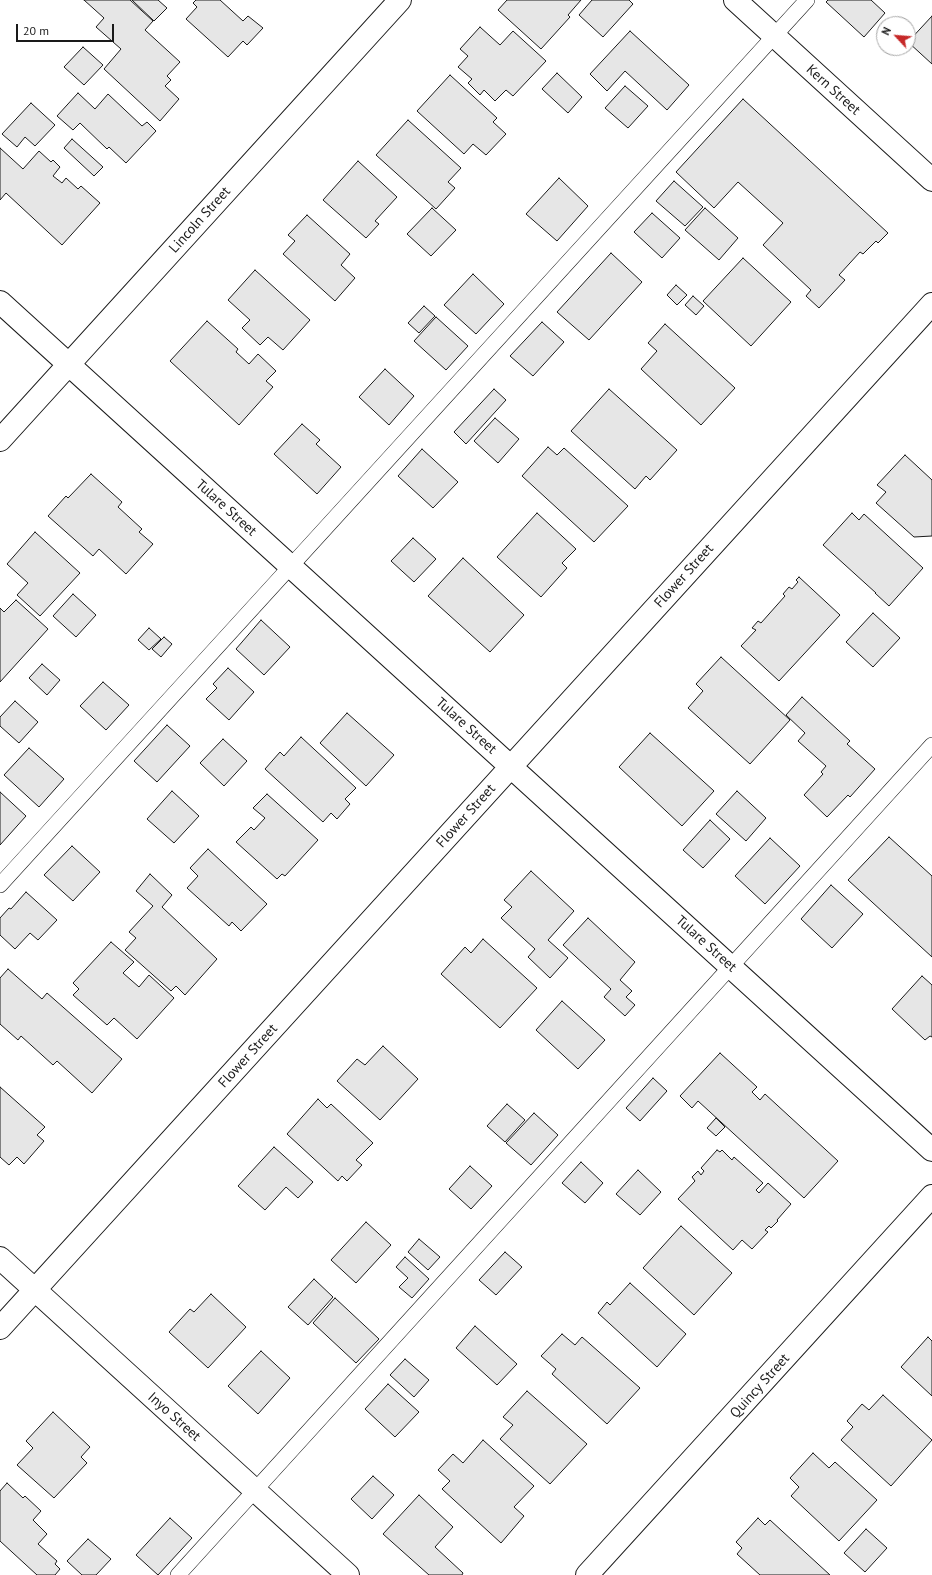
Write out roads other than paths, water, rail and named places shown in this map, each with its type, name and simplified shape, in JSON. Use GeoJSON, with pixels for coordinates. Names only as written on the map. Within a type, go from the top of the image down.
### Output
{"type":"FeatureCollection","features":[{"type":"Feature","properties":{"kind":"street","name":"Lincoln Street"},"geometry":{"type":"LineString","coordinates":[[0,440],[400,0]]}},
{"type":"Feature","properties":{"kind":"street","name":"Kern Street"},"geometry":{"type":"LineString","coordinates":[[735,0],[932,180]]}},
{"type":"Feature","properties":{"kind":"street","name":"Tulare Street"},"geometry":{"type":"LineString","coordinates":[[0,302],[932,1150]]}},
{"type":"Feature","properties":{"kind":"street","name":"Flower Street"},"geometry":{"type":"LineString","coordinates":[[0,1328],[932,304]]}},
{"type":"Feature","properties":{"kind":"street","name":"Quincy Street"},"geometry":{"type":"LineString","coordinates":[[587,1575],[932,1196]]}},
{"type":"Feature","properties":{"kind":"street","name":"Inyo Street"},"geometry":{"type":"LineString","coordinates":[[0,1258],[348,1575]]}},
{"type":"Feature","properties":{"kind":"lane"},"geometry":{"type":"LineString","coordinates":[[0,885],[807,0]]}},
{"type":"Feature","properties":{"kind":"lane"},"geometry":{"type":"LineString","coordinates":[[178,1575],[932,745]]}}]}
